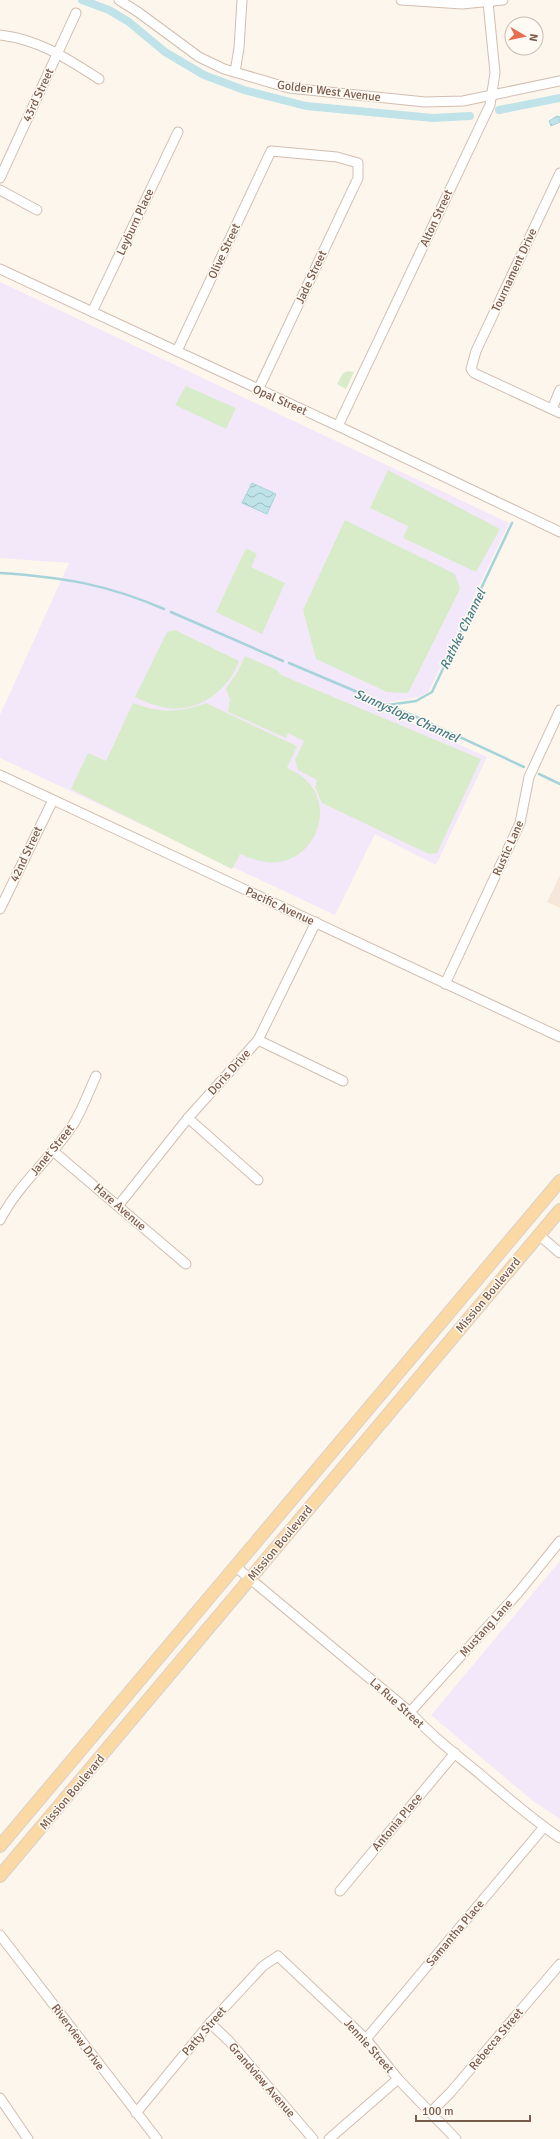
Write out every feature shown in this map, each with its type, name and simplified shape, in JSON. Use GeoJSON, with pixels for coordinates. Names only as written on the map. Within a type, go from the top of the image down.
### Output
{"type":"FeatureCollection","features":[{"type":"Feature","properties":{"kind":"main road","name":"Mission Boulevard"},"geometry":{"type":"LineString","coordinates":[[0,1846],[560,1181]]}},
{"type":"Feature","properties":{"kind":"main road","name":"Mission Boulevard"},"geometry":{"type":"LineString","coordinates":[[0,1876],[560,1210]]}},
{"type":"Feature","properties":{"kind":"street","name":"Golden West Avenue"},"geometry":{"type":"LineString","coordinates":[[118,0],[134,4],[194,54],[235,72],[289,88],[425,102],[463,101],[560,81]]}},
{"type":"Feature","properties":{"kind":"street"},"geometry":{"type":"LineString","coordinates":[[235,72],[239,48],[242,0]]}},
{"type":"Feature","properties":{"kind":"street"},"geometry":{"type":"LineString","coordinates":[[401,0],[443,4],[503,0]]}},
{"type":"Feature","properties":{"kind":"street","name":"Alton Street"},"geometry":{"type":"LineString","coordinates":[[338,426],[489,107],[495,73],[488,2]]}},
{"type":"Feature","properties":{"kind":"street","name":"43rd Street"},"geometry":{"type":"LineString","coordinates":[[0,178],[76,13]]}},
{"type":"Feature","properties":{"kind":"street"},"geometry":{"type":"LineString","coordinates":[[0,35],[19,38],[58,52],[99,79]]}},
{"type":"Feature","properties":{"kind":"street","name":"Leyburn Place"},"geometry":{"type":"LineString","coordinates":[[92,312],[178,132]]}},
{"type":"Feature","properties":{"kind":"street","name":"Jade Street"},"geometry":{"type":"LineString","coordinates":[[258,390],[358,178],[358,163],[337,157],[271,151]]}},
{"type":"Feature","properties":{"kind":"street","name":"Olive Street"},"geometry":{"type":"LineString","coordinates":[[177,351],[271,151]]}},
{"type":"Feature","properties":{"kind":"street","name":"Tournament Drive"},"geometry":{"type":"LineString","coordinates":[[556,411],[474,373],[471,369],[476,351],[560,173]]}},
{"type":"Feature","properties":{"kind":"street"},"geometry":{"type":"LineString","coordinates":[[0,190],[37,210]]}},
{"type":"Feature","properties":{"kind":"street","name":"Opal Street"},"geometry":{"type":"LineString","coordinates":[[0,269],[338,426],[560,532]]}},
{"type":"Feature","properties":{"kind":"street"},"geometry":{"type":"LineString","coordinates":[[556,411],[560,390]]}},
{"type":"Feature","properties":{"kind":"street","name":"Rustic Lane"},"geometry":{"type":"LineString","coordinates":[[445,984],[520,823],[529,777],[560,710]]}},
{"type":"Feature","properties":{"kind":"street","name":"Pacific Avenue"},"geometry":{"type":"LineString","coordinates":[[0,775],[560,1037]]}},
{"type":"Feature","properties":{"kind":"street","name":"42nd Street"},"geometry":{"type":"LineString","coordinates":[[0,909],[53,800]]}},
{"type":"Feature","properties":{"kind":"street","name":"Doris Drive"},"geometry":{"type":"LineString","coordinates":[[118,1206],[188,1118],[258,1040],[316,922]]}},
{"type":"Feature","properties":{"kind":"street"},"geometry":{"type":"LineString","coordinates":[[258,1040],[343,1081]]}},
{"type":"Feature","properties":{"kind":"street","name":"Janet Street"},"geometry":{"type":"LineString","coordinates":[[0,1220],[10,1200],[53,1151],[74,1123],[96,1076]]}},
{"type":"Feature","properties":{"kind":"street"},"geometry":{"type":"LineString","coordinates":[[188,1118],[258,1180]]}},
{"type":"Feature","properties":{"kind":"street","name":"Hare Avenue"},"geometry":{"type":"LineString","coordinates":[[53,1151],[186,1264]]}},
{"type":"Feature","properties":{"kind":"street"},"geometry":{"type":"LineString","coordinates":[[539,1235],[560,1253]]}},
{"type":"Feature","properties":{"kind":"street","name":"Mustang Lane"},"geometry":{"type":"LineString","coordinates":[[410,1712],[518,1593],[560,1542]]}},
{"type":"Feature","properties":{"kind":"street","name":"La Rue Street"},"geometry":{"type":"LineString","coordinates":[[236,1567],[410,1712],[424,1727],[455,1753],[544,1827],[560,1838]]}},
{"type":"Feature","properties":{"kind":"street","name":"Antonia Place"},"geometry":{"type":"LineString","coordinates":[[340,1891],[455,1753]]}},
{"type":"Feature","properties":{"kind":"street","name":"Samantha Place"},"geometry":{"type":"LineString","coordinates":[[366,2040],[544,1827]]}},
{"type":"Feature","properties":{"kind":"street","name":"Riverview Drive"},"geometry":{"type":"LineString","coordinates":[[0,1935],[157,2139]]}},
{"type":"Feature","properties":{"kind":"street","name":"Jennie Street"},"geometry":{"type":"LineString","coordinates":[[278,1956],[366,2040],[398,2079],[456,2139]]}},
{"type":"Feature","properties":{"kind":"street","name":"Patty Street"},"geometry":{"type":"LineString","coordinates":[[136,2112],[210,2023],[263,1966],[278,1956]]}},
{"type":"Feature","properties":{"kind":"street","name":"Rebecca Street"},"geometry":{"type":"LineString","coordinates":[[431,2112],[450,2093],[560,1964]]}},
{"type":"Feature","properties":{"kind":"street","name":"Grandview Avenue"},"geometry":{"type":"LineString","coordinates":[[210,2023],[229,2041],[313,2139]]}},
{"type":"Feature","properties":{"kind":"street"},"geometry":{"type":"LineString","coordinates":[[329,2139],[398,2079]]}},
{"type":"Feature","properties":{"kind":"street"},"geometry":{"type":"LineString","coordinates":[[0,2098],[28,2139]]}},
{"type":"Feature","properties":{"kind":"shaded area"},"geometry":{"type":"Polygon","coordinates":[[[0,282],[509,523],[429,691],[419,697],[390,702],[385,711],[487,757],[436,865],[375,834],[335,915],[0,758],[0,715],[69,563],[0,558],[0,282]]]}},
{"type":"Feature","properties":{"kind":"shaded area"},"geometry":{"type":"Polygon","coordinates":[[[560,875],[560,908],[547,902],[560,875]]]}},
{"type":"Feature","properties":{"kind":"shaded area"},"geometry":{"type":"Polygon","coordinates":[[[560,1561],[560,1819],[533,1801],[432,1716],[432,1714],[560,1561]]]}},
{"type":"Feature","properties":{"kind":"green space"},"geometry":{"type":"Polygon","coordinates":[[[348,371],[354,372],[346,389],[337,384],[343,373],[348,371]]]}},
{"type":"Feature","properties":{"kind":"green space"},"geometry":{"type":"Polygon","coordinates":[[[186,386],[236,408],[226,429],[175,405],[186,386]]]}},
{"type":"Feature","properties":{"kind":"green space"},"geometry":{"type":"Polygon","coordinates":[[[388,470],[500,529],[476,572],[403,538],[408,526],[370,508],[388,470]]]}},
{"type":"Feature","properties":{"kind":"green space"},"geometry":{"type":"Polygon","coordinates":[[[345,520],[455,574],[460,589],[408,693],[387,692],[316,659],[303,610],[345,520]]]}},
{"type":"Feature","properties":{"kind":"green space"},"geometry":{"type":"Polygon","coordinates":[[[246,548],[257,554],[251,567],[285,583],[262,634],[216,612],[246,548]]]}},
{"type":"Feature","properties":{"kind":"green space"},"geometry":{"type":"Polygon","coordinates":[[[175,630],[239,661],[234,673],[226,683],[218,692],[207,700],[196,705],[171,709],[146,702],[135,697],[167,632],[175,630]]]}},
{"type":"Feature","properties":{"kind":"green space"},"geometry":{"type":"Polygon","coordinates":[[[245,656],[277,670],[281,675],[481,759],[437,853],[429,854],[322,803],[315,787],[317,780],[298,770],[295,760],[304,741],[288,733],[286,738],[228,712],[230,700],[226,689],[238,671],[245,656]]]}},
{"type":"Feature","properties":{"kind":"green space"},"geometry":{"type":"Polygon","coordinates":[[[133,703],[152,709],[178,710],[187,709],[206,703],[297,746],[287,768],[305,779],[314,790],[319,803],[320,816],[318,828],[312,840],[303,850],[292,858],[279,862],[264,862],[240,854],[232,869],[71,789],[88,753],[106,761],[133,703]]]}},
{"type":"Feature","properties":{"kind":"water"},"geometry":{"type":"Polygon","coordinates":[[[557,116],[560,117],[560,122],[551,126],[549,121],[557,116]]]}},
{"type":"Feature","properties":{"kind":"water"},"geometry":{"type":"Polygon","coordinates":[[[252,483],[276,494],[267,514],[242,503],[252,483]]]}},
{"type":"Feature","properties":{"kind":"waterway"},"geometry":{"type":"LineString","coordinates":[[82,0],[109,10],[129,22],[165,52],[204,75],[244,90],[306,106],[433,118],[470,116]]}},
{"type":"Feature","properties":{"kind":"waterway"},"geometry":{"type":"LineString","coordinates":[[499,110],[560,98]]}},
{"type":"Feature","properties":{"kind":"waterway","name":"Rathke Channel"},"geometry":{"type":"LineString","coordinates":[[388,705],[416,701],[432,692],[512,523]]}},
{"type":"Feature","properties":{"kind":"waterway","name":"Sunnyslope Channel"},"geometry":{"type":"LineString","coordinates":[[0,573],[44,577],[84,583],[123,593],[164,609]]}},
{"type":"Feature","properties":{"kind":"waterway","name":"Sunnyslope Channel"},"geometry":{"type":"LineString","coordinates":[[171,612],[283,661]]}},
{"type":"Feature","properties":{"kind":"waterway","name":"Sunnyslope Channel"},"geometry":{"type":"LineString","coordinates":[[289,663],[421,719],[524,767]]}},
{"type":"Feature","properties":{"kind":"waterway","name":"Sunnyslope Channel"},"geometry":{"type":"LineString","coordinates":[[539,774],[560,784]]}}]}
